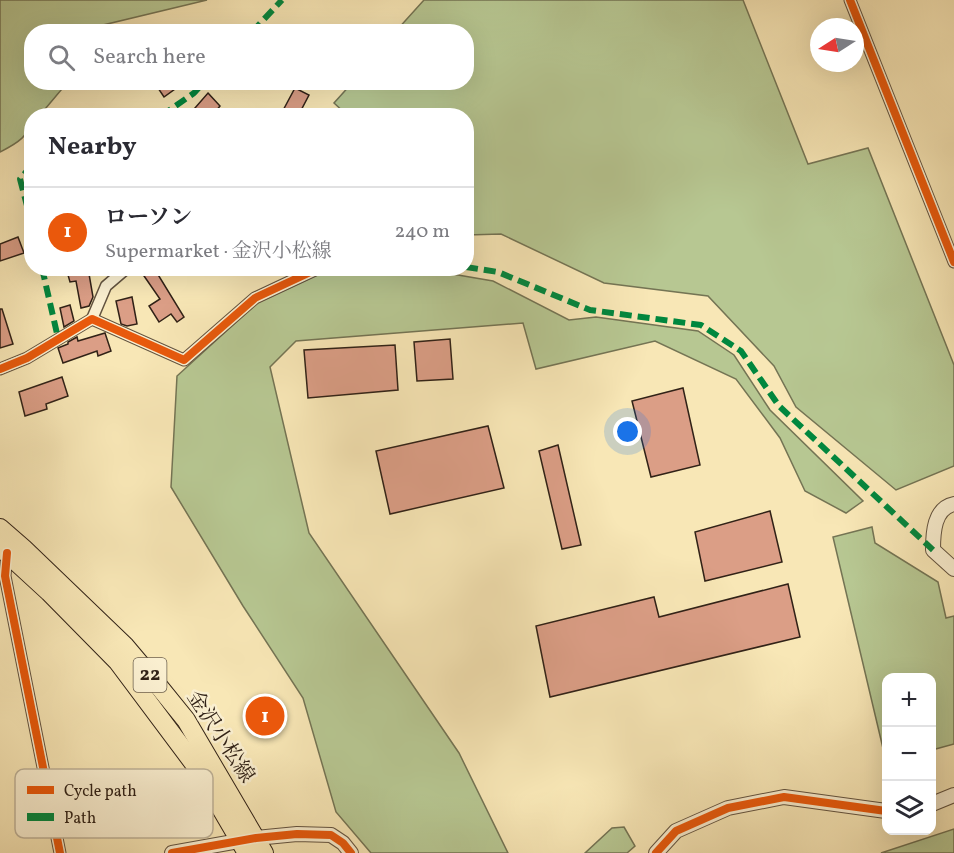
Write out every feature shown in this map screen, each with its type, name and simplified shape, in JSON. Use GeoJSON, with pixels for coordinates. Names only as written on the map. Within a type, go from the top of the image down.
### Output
{"type":"FeatureCollection","features":[{"type":"Feature","properties":{"kind":"main road","name":"金沢小松線"},"geometry":{"type":"LineString","coordinates":[[0,528],[125,646],[186,720],[212,769]]}},
{"type":"Feature","properties":{"kind":"main road","name":"金沢小松線"},"geometry":{"type":"LineString","coordinates":[[4,550],[118,662],[198,769]]}},
{"type":"Feature","properties":{"kind":"main road","name":"金沢小松線"},"geometry":{"type":"LineString","coordinates":[[213,772],[252,846]]}},
{"type":"Feature","properties":{"kind":"main road","name":"金沢小松線"},"geometry":{"type":"LineString","coordinates":[[213,790],[252,846]]}},
{"type":"Feature","properties":{"kind":"street"},"geometry":{"type":"LineString","coordinates":[[850,0],[954,262]]}},
{"type":"Feature","properties":{"kind":"street"},"geometry":{"type":"LineString","coordinates":[[0,369],[27,358],[92,319],[106,286],[118,276]]}},
{"type":"Feature","properties":{"kind":"street"},"geometry":{"type":"LineString","coordinates":[[92,319],[184,360],[255,298],[302,276]]}},
{"type":"Feature","properties":{"kind":"street"},"geometry":{"type":"LineString","coordinates":[[954,504],[944,510],[934,526],[933,550],[954,569]]}},
{"type":"Feature","properties":{"kind":"street"},"geometry":{"type":"LineString","coordinates":[[4,550],[5,576],[43,769]]}},
{"type":"Feature","properties":{"kind":"street"},"geometry":{"type":"LineString","coordinates":[[936,802],[954,795]]}},
{"type":"Feature","properties":{"kind":"street"},"geometry":{"type":"LineString","coordinates":[[656,853],[676,831],[728,808],[784,797],[882,811]]}},
{"type":"Feature","properties":{"kind":"street"},"geometry":{"type":"LineString","coordinates":[[172,853],[252,846],[297,834],[331,835],[343,843],[351,853]]}},
{"type":"Feature","properties":{"kind":"street"},"geometry":{"type":"LineString","coordinates":[[57,838],[60,853]]}},
{"type":"Feature","properties":{"kind":"green space"},"geometry":{"type":"Polygon","coordinates":[[[0,0],[207,0],[107,24],[24,24],[24,90],[61,90],[46,108],[24,108],[24,136],[0,152],[0,0]]]}},
{"type":"Feature","properties":{"kind":"green space"},"geometry":{"type":"Polygon","coordinates":[[[424,0],[743,0],[808,164],[868,148],[954,365],[954,466],[896,490],[796,407],[774,366],[708,296],[604,283],[501,234],[474,235],[474,108],[339,108],[334,103],[346,90],[474,90],[474,24],[402,24],[424,0]]]}},
{"type":"Feature","properties":{"kind":"green space"},"geometry":{"type":"Polygon","coordinates":[[[315,276],[464,276],[493,281],[569,320],[596,317],[698,331],[734,355],[770,410],[863,501],[846,513],[805,491],[780,438],[736,379],[655,341],[536,369],[523,323],[296,341],[270,367],[309,533],[459,753],[508,853],[371,853],[336,812],[303,698],[243,606],[171,487],[177,376],[257,303],[315,276]]]}},
{"type":"Feature","properties":{"kind":"green space"},"geometry":{"type":"Polygon","coordinates":[[[872,527],[875,543],[938,582],[946,618],[954,616],[954,744],[936,749],[936,673],[882,673],[882,744],[833,537],[872,527]]]}},
{"type":"Feature","properties":{"kind":"green space"},"geometry":{"type":"Polygon","coordinates":[[[624,827],[635,846],[627,853],[585,853],[612,828],[624,827]]]}},
{"type":"Feature","properties":{"kind":"green space"},"geometry":{"type":"Polygon","coordinates":[[[954,829],[954,853],[881,853],[936,835],[954,829]]]}},
{"type":"Feature","properties":{"kind":"building"},"geometry":{"type":"Polygon","coordinates":[[[159,90],[174,90],[164,97],[159,90]]]}},
{"type":"Feature","properties":{"kind":"building"},"geometry":{"type":"Polygon","coordinates":[[[294,90],[309,95],[302,108],[284,108],[294,90]]]}},
{"type":"Feature","properties":{"kind":"building"},"geometry":{"type":"Polygon","coordinates":[[[208,93],[220,106],[218,108],[195,108],[208,93]]]}},
{"type":"Feature","properties":{"kind":"building"},"geometry":{"type":"Polygon","coordinates":[[[18,237],[24,253],[0,261],[0,244],[18,237]]]}},
{"type":"Feature","properties":{"kind":"building"},"geometry":{"type":"Polygon","coordinates":[[[68,276],[89,276],[93,297],[89,306],[81,308],[76,281],[70,282],[68,276]]]}},
{"type":"Feature","properties":{"kind":"building"},"geometry":{"type":"Polygon","coordinates":[[[144,276],[159,276],[184,317],[177,322],[171,314],[159,322],[149,306],[160,299],[144,276]]]}},
{"type":"Feature","properties":{"kind":"building"},"geometry":{"type":"Polygon","coordinates":[[[132,297],[137,324],[127,326],[121,324],[116,301],[132,297]]]}},
{"type":"Feature","properties":{"kind":"building"},"geometry":{"type":"Polygon","coordinates":[[[70,305],[74,321],[64,327],[60,308],[70,305]]]}},
{"type":"Feature","properties":{"kind":"building"},"geometry":{"type":"Polygon","coordinates":[[[0,309],[2,309],[13,344],[0,348],[0,309]]]}},
{"type":"Feature","properties":{"kind":"building"},"geometry":{"type":"Polygon","coordinates":[[[105,333],[111,351],[98,356],[97,351],[63,363],[58,348],[77,337],[78,341],[105,333]]]}},
{"type":"Feature","properties":{"kind":"building"},"geometry":{"type":"Polygon","coordinates":[[[450,339],[453,379],[417,381],[414,342],[450,339]]]}},
{"type":"Feature","properties":{"kind":"building"},"geometry":{"type":"Polygon","coordinates":[[[395,345],[398,390],[308,398],[304,350],[395,345]]]}},
{"type":"Feature","properties":{"kind":"building"},"geometry":{"type":"Polygon","coordinates":[[[62,377],[68,396],[46,404],[47,409],[25,416],[19,392],[62,377]]]}},
{"type":"Feature","properties":{"kind":"building"},"geometry":{"type":"Polygon","coordinates":[[[683,388],[700,465],[651,477],[632,401],[683,388]]]}},
{"type":"Feature","properties":{"kind":"building"},"geometry":{"type":"Polygon","coordinates":[[[488,426],[504,488],[390,514],[376,451],[488,426]]]}},
{"type":"Feature","properties":{"kind":"building"},"geometry":{"type":"Polygon","coordinates":[[[558,445],[581,545],[562,549],[539,451],[558,445]]]}},
{"type":"Feature","properties":{"kind":"building"},"geometry":{"type":"Polygon","coordinates":[[[770,511],[782,562],[705,581],[695,532],[770,511]]]}},
{"type":"Feature","properties":{"kind":"building"},"geometry":{"type":"Polygon","coordinates":[[[788,584],[800,637],[550,697],[536,626],[654,597],[659,617],[788,584]]]}},
{"type":"Feature","properties":{"kind":"marked path"},"geometry":{"type":"LineString","coordinates":[[260,24],[282,0]]}},
{"type":"Feature","properties":{"kind":"marked path"},"geometry":{"type":"LineString","coordinates":[[172,108],[197,90]]}},
{"type":"Feature","properties":{"kind":"marked path"},"geometry":{"type":"LineString","coordinates":[[24,174],[20,179],[24,194]]}},
{"type":"Feature","properties":{"kind":"marked path"},"geometry":{"type":"LineString","coordinates":[[474,268],[498,272],[590,310],[701,325],[741,351],[779,406],[933,550]]}},
{"type":"Feature","properties":{"kind":"marked path"},"geometry":{"type":"LineString","coordinates":[[44,276],[58,338]]}},
{"type":"Feature","properties":{"kind":"cycle path"},"geometry":{"type":"LineString","coordinates":[[850,0],[954,262]]}},
{"type":"Feature","properties":{"kind":"cycle path"},"geometry":{"type":"LineString","coordinates":[[0,369],[27,358],[92,319],[184,360],[255,298],[302,276]]}},
{"type":"Feature","properties":{"kind":"cycle path"},"geometry":{"type":"LineString","coordinates":[[7,553],[5,576],[43,769]]}},
{"type":"Feature","properties":{"kind":"cycle path"},"geometry":{"type":"LineString","coordinates":[[656,853],[676,831],[728,808],[784,797],[882,810]]}},
{"type":"Feature","properties":{"kind":"cycle path"},"geometry":{"type":"LineString","coordinates":[[172,853],[256,838],[297,834],[331,835],[343,843],[351,853]]}},
{"type":"Feature","properties":{"kind":"cycle path"},"geometry":{"type":"LineString","coordinates":[[57,838],[60,853]]}},
{"type":"Feature","properties":{"kind":"place","name":"ローソン"},"geometry":{"type":"Point","coordinates":[265,716]}}]}
